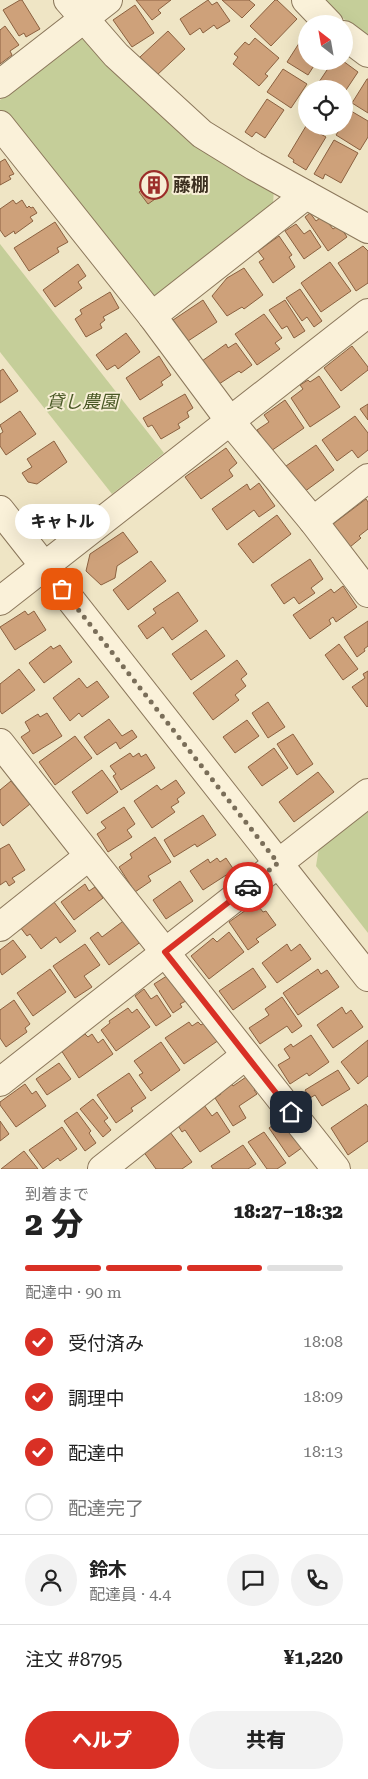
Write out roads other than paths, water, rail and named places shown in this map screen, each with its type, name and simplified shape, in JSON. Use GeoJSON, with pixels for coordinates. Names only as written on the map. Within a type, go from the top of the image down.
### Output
{"type":"FeatureCollection","features":[{"type":"Feature","properties":{"kind":"street"},"geometry":{"type":"LineString","coordinates":[[0,84],[76,10],[108,0]]}},
{"type":"Feature","properties":{"kind":"street"},"geometry":{"type":"LineString","coordinates":[[306,0],[320,15]]}},
{"type":"Feature","properties":{"kind":"street"},"geometry":{"type":"LineString","coordinates":[[76,10],[116,55],[202,134],[368,229]]}},
{"type":"Feature","properties":{"kind":"street"},"geometry":{"type":"LineString","coordinates":[[353,42],[368,54]]}},
{"type":"Feature","properties":{"kind":"street"},"geometry":{"type":"LineString","coordinates":[[0,125],[152,316],[230,421],[313,521],[368,593]]}},
{"type":"Feature","properties":{"kind":"street"},"geometry":{"type":"LineString","coordinates":[[152,316],[306,195]]}},
{"type":"Feature","properties":{"kind":"street"},"geometry":{"type":"LineString","coordinates":[[0,601],[368,313]]}},
{"type":"Feature","properties":{"kind":"street"},"geometry":{"type":"LineString","coordinates":[[313,521],[368,478]]}},
{"type":"Feature","properties":{"kind":"street"},"geometry":{"type":"LineString","coordinates":[[0,510],[368,977]]}},
{"type":"Feature","properties":{"kind":"street"},"geometry":{"type":"LineString","coordinates":[[4,758],[89,856],[246,1055],[323,1164]]}},
{"type":"Feature","properties":{"kind":"street"},"geometry":{"type":"LineString","coordinates":[[0,1082],[368,793]]}},
{"type":"Feature","properties":{"kind":"street"},"geometry":{"type":"LineString","coordinates":[[0,927],[89,856]]}},
{"type":"Feature","properties":{"kind":"street"},"geometry":{"type":"LineString","coordinates":[[102,1169],[246,1055]]}},
{"type":"Feature","properties":{"kind":"place","name":"藤棚"},"geometry":{"type":"Point","coordinates":[154,185]}},
{"type":"Feature","properties":{"kind":"place","name":"キャトル"},"geometry":{"type":"Point","coordinates":[62,589]}},
{"type":"Feature","properties":{"kind":"park label","name":"貸し農園"},"geometry":{"type":"Point","coordinates":[82,402]}}]}
